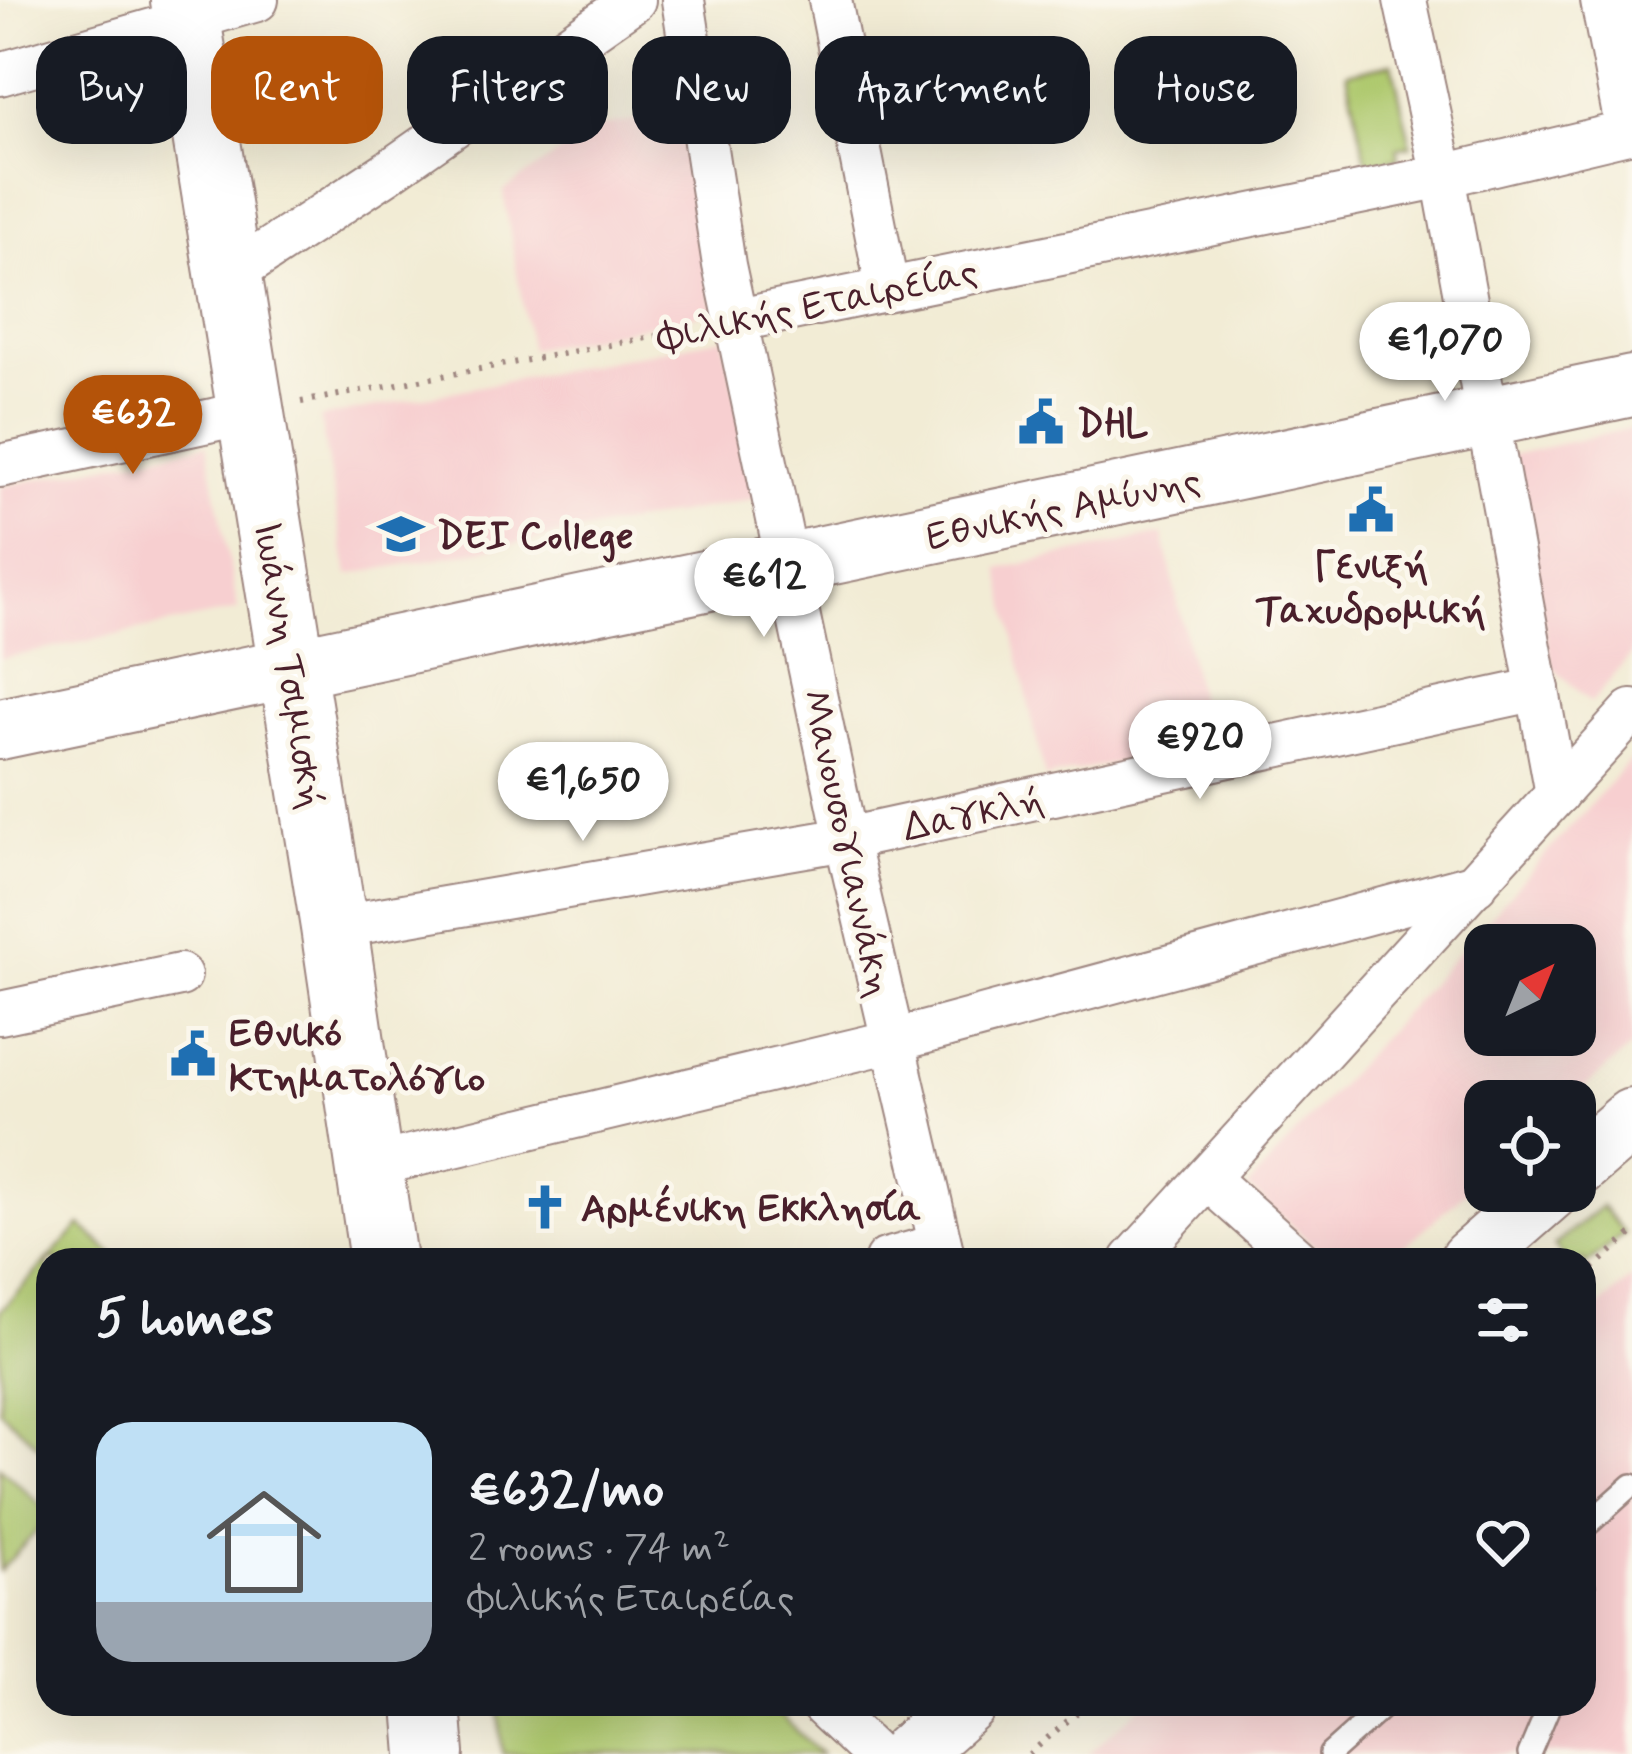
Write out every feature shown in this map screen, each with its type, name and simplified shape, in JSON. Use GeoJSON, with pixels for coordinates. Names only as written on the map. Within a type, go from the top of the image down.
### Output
{"type":"FeatureCollection","features":[{"type":"Feature","properties":{"kind":"main road"},"geometry":{"type":"LineString","coordinates":[[1611,0],[1632,109]]}},
{"type":"Feature","properties":{"kind":"main road","name":"Ιωάννη Τσιμισκή"},"geometry":{"type":"LineString","coordinates":[[186,10],[381,1248]]}},
{"type":"Feature","properties":{"kind":"main road","name":"Εθνικής Αμύνης"},"geometry":{"type":"LineString","coordinates":[[0,729],[1632,386]]}},
{"type":"Feature","properties":{"kind":"main road"},"geometry":{"type":"LineString","coordinates":[[1596,1150],[1632,1119]]}},
{"type":"Feature","properties":{"kind":"main road"},"geometry":{"type":"LineString","coordinates":[[1484,1248],[1525,1212]]}},
{"type":"Feature","properties":{"kind":"main road"},"geometry":{"type":"LineString","coordinates":[[428,1716],[431,1754]]}},
{"type":"Feature","properties":{"kind":"main road"},"geometry":{"type":"LineString","coordinates":[[909,1754],[952,1716]]}},
{"type":"Feature","properties":{"kind":"street"},"geometry":{"type":"LineString","coordinates":[[0,74],[186,10],[257,0]]}},
{"type":"Feature","properties":{"kind":"street"},"geometry":{"type":"LineString","coordinates":[[228,277],[634,0]]}},
{"type":"Feature","properties":{"kind":"street","name":"Μανουσογιαννάκη"},"geometry":{"type":"LineString","coordinates":[[682,0],[724,265],[846,839],[941,1248]]}},
{"type":"Feature","properties":{"kind":"street"},"geometry":{"type":"LineString","coordinates":[[830,0],[886,287]]}},
{"type":"Feature","properties":{"kind":"street"},"geometry":{"type":"LineString","coordinates":[[1405,0],[1443,176],[1557,794]]}},
{"type":"Feature","properties":{"kind":"street","name":"Φιλικής Εταιρείας"},"geometry":{"type":"LineString","coordinates":[[737,320],[1443,176],[1632,130]]}},
{"type":"Feature","properties":{"kind":"street"},"geometry":{"type":"LineString","coordinates":[[0,466],[250,412]]}},
{"type":"Feature","properties":{"kind":"street","name":"Δαγκλή"},"geometry":{"type":"LineString","coordinates":[[334,927],[846,839],[1538,689]]}},
{"type":"Feature","properties":{"kind":"street"},"geometry":{"type":"LineString","coordinates":[[1143,1248],[1632,712]]}},
{"type":"Feature","properties":{"kind":"street"},"geometry":{"type":"LineString","coordinates":[[370,1166],[892,1041],[1475,884]]}},
{"type":"Feature","properties":{"kind":"street"},"geometry":{"type":"LineString","coordinates":[[0,1013],[180,975]]}},
{"type":"Feature","properties":{"kind":"street"},"geometry":{"type":"LineString","coordinates":[[1207,1178],[1286,1248]]}},
{"type":"Feature","properties":{"kind":"street"},"geometry":{"type":"LineString","coordinates":[[834,1716],[874,1754]]}},
{"type":"Feature","properties":{"kind":"lane"},"geometry":{"type":"LineString","coordinates":[[1596,1518],[1632,1486]]}},
{"type":"Feature","properties":{"kind":"lane"},"geometry":{"type":"LineString","coordinates":[[1330,1754],[1373,1716]]}},
{"type":"Feature","properties":{"kind":"lane"},"geometry":{"type":"LineString","coordinates":[[1529,1754],[1545,1716]]}},
{"type":"Feature","properties":{"kind":"path","name":"Φιλικής Εταιρείας"},"geometry":{"type":"LineString","coordinates":[[250,412],[737,320]]}},
{"type":"Feature","properties":{"kind":"path"},"geometry":{"type":"LineString","coordinates":[[1596,1266],[1632,1234]]}},
{"type":"Feature","properties":{"kind":"path"},"geometry":{"type":"LineString","coordinates":[[1029,1754],[1073,1716]]}},
{"type":"Feature","properties":{"kind":"shaded area"},"geometry":{"type":"Polygon","coordinates":[[[632,121],[632,144],[683,144],[714,312],[530,349],[503,191],[572,144],[608,144],[608,125],[632,121]]]}},
{"type":"Feature","properties":{"kind":"shaded area"},"geometry":{"type":"Polygon","coordinates":[[[723,338],[759,498],[348,575],[320,418],[723,338]]]}},
{"type":"Feature","properties":{"kind":"shaded area"},"geometry":{"type":"Polygon","coordinates":[[[1632,428],[1632,654],[1591,703],[1552,667],[1511,455],[1632,428]]]}},
{"type":"Feature","properties":{"kind":"shaded area"},"geometry":{"type":"Polygon","coordinates":[[[207,444],[238,610],[0,659],[0,487],[207,444]]]}},
{"type":"Feature","properties":{"kind":"shaded area"},"geometry":{"type":"Polygon","coordinates":[[[1163,534],[1208,743],[1045,778],[999,569],[1163,534]]]}},
{"type":"Feature","properties":{"kind":"shaded area"},"geometry":{"type":"Polygon","coordinates":[[[1632,758],[1632,1046],[1593,1080],[1464,1080],[1464,1194],[1403,1248],[1317,1248],[1248,1187],[1464,946],[1464,1056],[1596,1056],[1596,924],[1483,924],[1632,758]]]}},
{"type":"Feature","properties":{"kind":"shaded area"},"geometry":{"type":"Polygon","coordinates":[[[1632,1278],[1632,1754],[1087,1754],[1130,1716],[1596,1716],[1596,1310],[1632,1278]]]}},
{"type":"Feature","properties":{"kind":"green space"},"geometry":{"type":"Polygon","coordinates":[[[1392,63],[1411,145],[1397,148],[1399,158],[1367,165],[1347,73],[1392,63]]]}},
{"type":"Feature","properties":{"kind":"green space"},"geometry":{"type":"Polygon","coordinates":[[[1601,1206],[1624,1233],[1596,1257],[1596,1248],[1556,1248],[1601,1206]]]}},
{"type":"Feature","properties":{"kind":"green space"},"geometry":{"type":"Polygon","coordinates":[[[81,1225],[106,1248],[59,1248],[81,1225]]]}},
{"type":"Feature","properties":{"kind":"green space"},"geometry":{"type":"Polygon","coordinates":[[[36,1273],[36,1444],[0,1410],[0,1311],[36,1273]]]}},
{"type":"Feature","properties":{"kind":"green space"},"geometry":{"type":"Polygon","coordinates":[[[0,1467],[36,1501],[36,1532],[0,1571],[0,1467]]]}},
{"type":"Feature","properties":{"kind":"green space"},"geometry":{"type":"Polygon","coordinates":[[[499,1716],[781,1716],[821,1754],[503,1754],[499,1716]]]}},
{"type":"Feature","properties":{"kind":"place","name":"DHL"},"geometry":{"type":"Point","coordinates":[1041,422]}},
{"type":"Feature","properties":{"kind":"place","name":"Γενιξή Ταχυδρομική"},"geometry":{"type":"Point","coordinates":[1371,510]}},
{"type":"Feature","properties":{"kind":"place","name":"DEI College"},"geometry":{"type":"Point","coordinates":[401,534]}},
{"type":"Feature","properties":{"kind":"place","name":"Εθνικό Κτηματολόγιο"},"geometry":{"type":"Point","coordinates":[193,1054]}},
{"type":"Feature","properties":{"kind":"place","name":"Αρμένικη Εκκλησία"},"geometry":{"type":"Point","coordinates":[545,1207]}}]}
